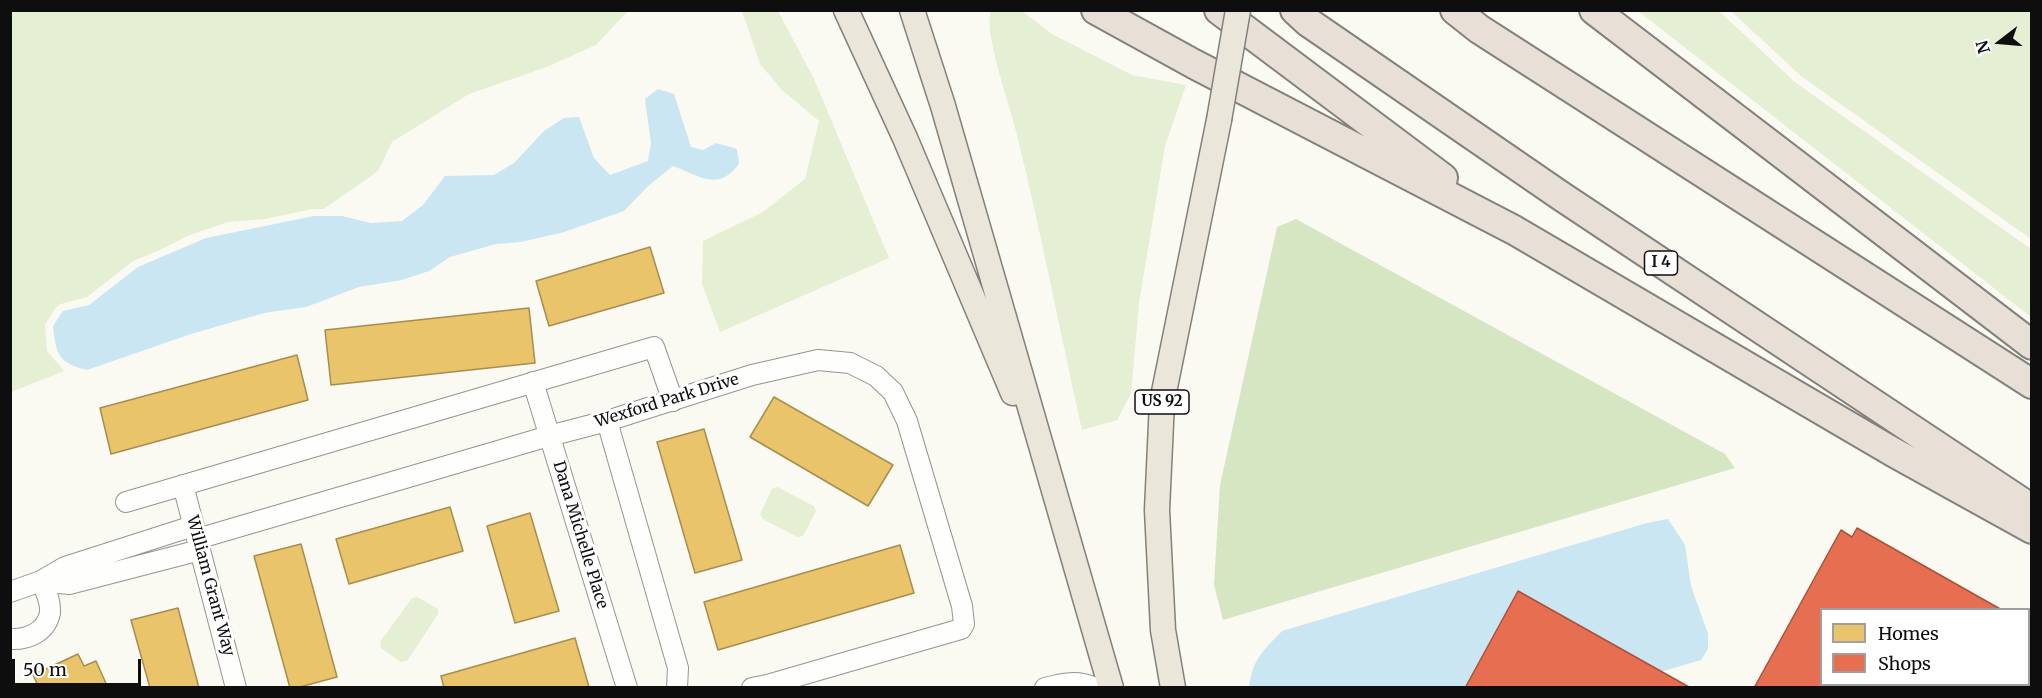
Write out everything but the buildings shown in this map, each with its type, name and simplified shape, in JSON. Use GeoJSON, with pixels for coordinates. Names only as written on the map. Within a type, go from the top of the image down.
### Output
{"type":"FeatureCollection","features":[{"type":"Feature","properties":{"kind":"highway"},"geometry":{"type":"LineString","coordinates":[[1096,10],[1194,64],[1514,230],[1884,447],[2031,529]]}},
{"type":"Feature","properties":{"kind":"highway"},"geometry":{"type":"LineString","coordinates":[[1219,10],[1514,230]]}},
{"type":"Feature","properties":{"kind":"highway","name":"I 4"},"geometry":{"type":"LineString","coordinates":[[1295,10],[1308,22],[1561,196],[2031,509]]}},
{"type":"Feature","properties":{"kind":"highway"},"geometry":{"type":"LineString","coordinates":[[1455,10],[1479,29],[2031,384]]}},
{"type":"Feature","properties":{"kind":"highway"},"geometry":{"type":"LineString","coordinates":[[1594,10],[2031,345]]}},
{"type":"Feature","properties":{"kind":"highway"},"geometry":{"type":"LineString","coordinates":[[1624,10],[1756,135]]}},
{"type":"Feature","properties":{"kind":"main road"},"geometry":{"type":"LineString","coordinates":[[846,10],[905,138],[1056,496]]}},
{"type":"Feature","properties":{"kind":"main road"},"geometry":{"type":"LineString","coordinates":[[912,10],[944,106],[1111,687]]}},
{"type":"Feature","properties":{"kind":"main road","name":"US 92"},"geometry":{"type":"LineString","coordinates":[[1173,687],[1163,630],[1156,510],[1162,402],[1219,120],[1238,10]]}},
{"type":"Feature","properties":{"kind":"street"},"geometry":{"type":"LineString","coordinates":[[126,502],[654,347],[673,401]]}},
{"type":"Feature","properties":{"kind":"street","name":"Wexford Park Drive"},"geometry":{"type":"LineString","coordinates":[[10,592],[41,581],[69,584],[197,538],[607,421],[752,375],[818,360],[850,363],[876,376],[893,392],[907,421],[962,606],[964,624],[961,629],[767,685],[752,687]]}},
{"type":"Feature","properties":{"kind":"street","name":"Dana Michelle Place"},"geometry":{"type":"LineString","coordinates":[[533,382],[627,687]]}},
{"type":"Feature","properties":{"kind":"street"},"geometry":{"type":"LineString","coordinates":[[607,421],[678,669],[677,687]]}},
{"type":"Feature","properties":{"kind":"street","name":"William Grant Way"},"geometry":{"type":"LineString","coordinates":[[183,485],[236,687]]}},
{"type":"Feature","properties":{"kind":"street"},"geometry":{"type":"LineString","coordinates":[[10,639],[28,638],[42,629],[50,613],[48,596],[41,581]]}},
{"type":"Feature","properties":{"kind":"street"},"geometry":{"type":"LineString","coordinates":[[1046,687],[1076,682],[1095,687]]}},
{"type":"Feature","properties":{"kind":"green space"},"geometry":{"type":"Polygon","coordinates":[[[11,10],[630,11],[596,45],[544,68],[469,94],[392,142],[378,171],[324,209],[312,209],[265,219],[228,222],[187,236],[133,261],[87,297],[56,307],[45,325],[47,351],[64,371],[11,392],[11,10]]]}},
{"type":"Feature","properties":{"kind":"green space"},"geometry":{"type":"Polygon","coordinates":[[[991,10],[1022,11],[1052,34],[1132,75],[1186,85],[1165,146],[1139,303],[1131,394],[1117,420],[1082,430],[1026,172],[994,53],[991,36],[991,10]]]}},
{"type":"Feature","properties":{"kind":"green space"},"geometry":{"type":"Polygon","coordinates":[[[742,11],[778,11],[814,79],[889,258],[720,332],[702,284],[703,241],[763,212],[805,179],[819,121],[782,90],[760,64],[742,11]]]}},
{"type":"Feature","properties":{"kind":"green space"},"geometry":{"type":"Polygon","coordinates":[[[1638,11],[1719,11],[1796,83],[2031,249],[2031,317],[1638,11]]]}},
{"type":"Feature","properties":{"kind":"green space"},"geometry":{"type":"Polygon","coordinates":[[[1731,11],[2031,11],[2031,239],[1801,76],[1731,11]]]}},
{"type":"Feature","properties":{"kind":"green space"},"geometry":{"type":"Polygon","coordinates":[[[1296,219],[1725,454],[1735,468],[1223,620],[1214,585],[1220,485],[1277,227],[1296,219]]]}},
{"type":"Feature","properties":{"kind":"green space"},"geometry":{"type":"Polygon","coordinates":[[[777,487],[814,506],[816,511],[803,536],[797,537],[763,519],[760,514],[772,489],[777,487]]]}},
{"type":"Feature","properties":{"kind":"green space"},"geometry":{"type":"Polygon","coordinates":[[[417,597],[438,609],[438,614],[407,661],[401,662],[381,648],[380,642],[412,598],[417,597]]]}},
{"type":"Feature","properties":{"kind":"water"},"geometry":{"type":"Polygon","coordinates":[[[658,89],[674,94],[691,147],[703,150],[716,143],[737,149],[739,164],[731,173],[716,180],[700,177],[673,166],[648,186],[624,211],[564,232],[521,242],[496,244],[450,257],[429,271],[402,280],[359,287],[306,307],[264,313],[191,334],[87,370],[64,360],[57,350],[53,326],[63,311],[89,305],[138,267],[206,238],[314,216],[342,216],[371,223],[402,221],[423,205],[445,176],[494,175],[514,163],[544,131],[564,118],[579,117],[594,158],[610,175],[648,161],[651,143],[645,99],[658,89]]]}},
{"type":"Feature","properties":{"kind":"water"},"geometry":{"type":"Polygon","coordinates":[[[1668,519],[1685,545],[1691,586],[1708,634],[1708,649],[1701,660],[1610,687],[1249,688],[1256,662],[1282,631],[1647,523],[1668,519]]]}}]}
